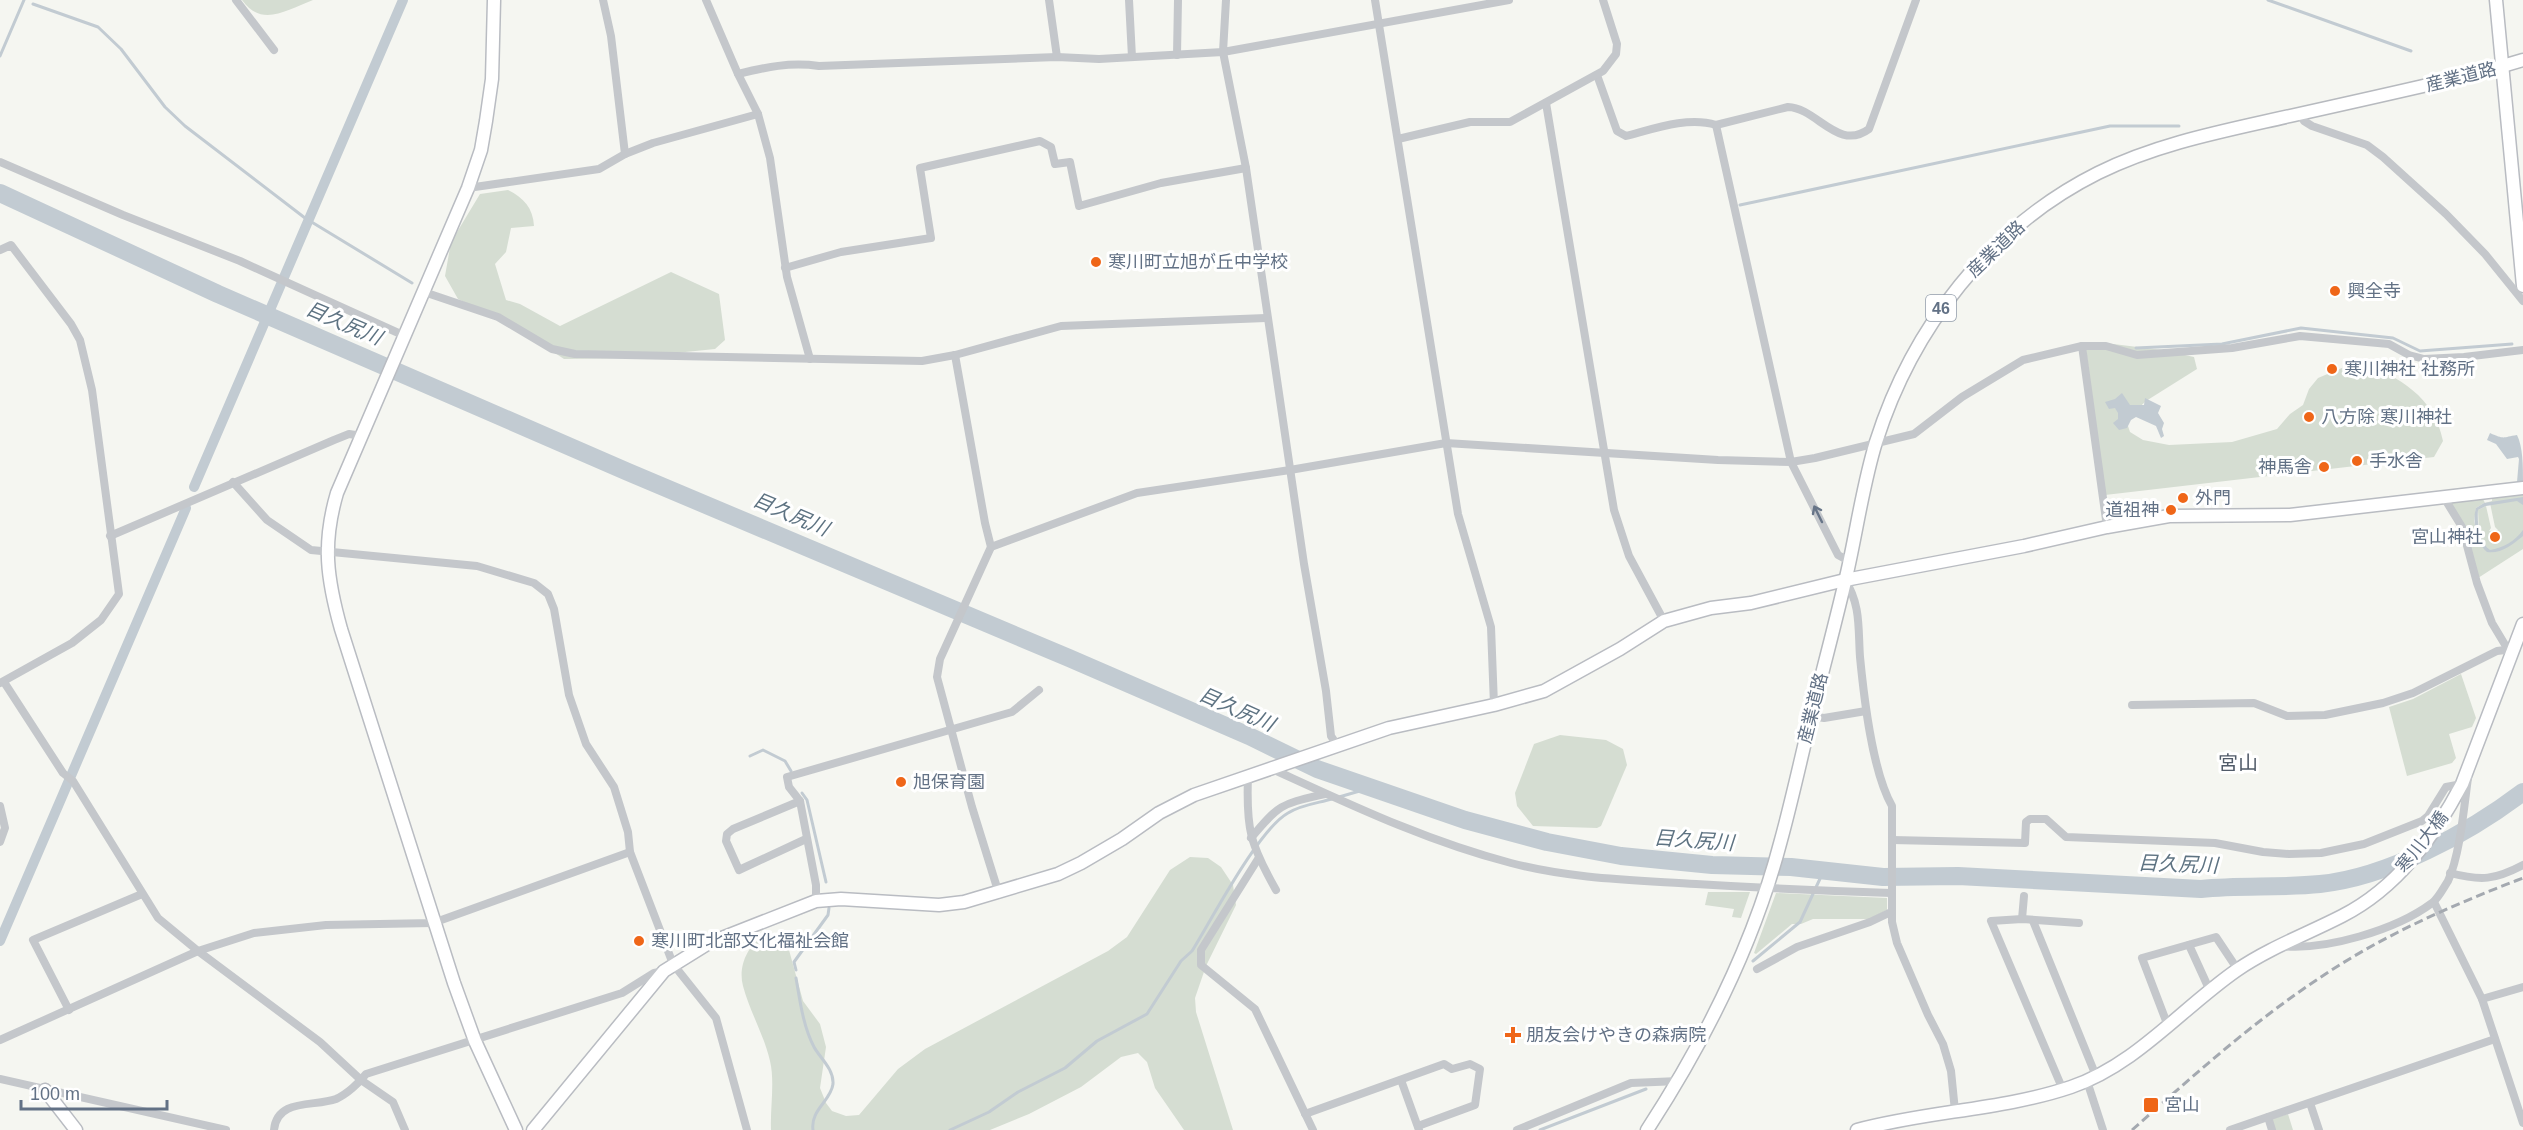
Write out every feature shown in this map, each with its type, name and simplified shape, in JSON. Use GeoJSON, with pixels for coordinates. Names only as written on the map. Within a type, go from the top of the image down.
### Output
{"type":"FeatureCollection","features":[{"type":"Feature","properties":{"kind":"street"},"geometry":{"type":"LineString","coordinates":[[236,0],[274,50]]}},
{"type":"Feature","properties":{"kind":"street"},"geometry":{"type":"LineString","coordinates":[[494,0],[492,79],[481,150],[468,188],[337,493],[328,523],[327,552],[330,590],[434,923],[475,1041],[516,1130]]}},
{"type":"Feature","properties":{"kind":"street"},"geometry":{"type":"LineString","coordinates":[[603,0],[611,36],[625,154]]}},
{"type":"Feature","properties":{"kind":"street"},"geometry":{"type":"LineString","coordinates":[[706,0],[758,114],[770,158],[785,268],[810,359]]}},
{"type":"Feature","properties":{"kind":"street"},"geometry":{"type":"LineString","coordinates":[[1049,0],[1057,57]]}},
{"type":"Feature","properties":{"kind":"street"},"geometry":{"type":"LineString","coordinates":[[1130,0],[1131,57]]}},
{"type":"Feature","properties":{"kind":"street"},"geometry":{"type":"LineString","coordinates":[[1177,55],[1178,0]]}},
{"type":"Feature","properties":{"kind":"street"},"geometry":{"type":"LineString","coordinates":[[1226,0],[1223,52],[1246,168],[1266,318],[1326,691],[1332,746]]}},
{"type":"Feature","properties":{"kind":"street"},"geometry":{"type":"LineString","coordinates":[[1375,0],[1462,532],[1490,621],[1494,705]]}},
{"type":"Feature","properties":{"kind":"street"},"geometry":{"type":"LineString","coordinates":[[738,74],[772,66],[799,64],[819,66],[1057,57],[1131,57],[1223,52],[1509,0]]}},
{"type":"Feature","properties":{"kind":"street"},"geometry":{"type":"LineString","coordinates":[[1398,139],[1462,123],[1510,122],[1603,71],[1616,54],[1617,44],[1603,0]]}},
{"type":"Feature","properties":{"kind":"street"},"geometry":{"type":"LineString","coordinates":[[1597,75],[1617,131],[1626,136],[1671,125],[1707,122],[1716,125],[1788,107],[1799,107],[1836,134],[1848,136],[1864,133],[1869,129],[1916,0]]}},
{"type":"Feature","properties":{"kind":"street"},"geometry":{"type":"LineString","coordinates":[[2496,0],[2523,286]]}},
{"type":"Feature","properties":{"kind":"street","name":"産業道路"},"geometry":{"type":"LineString","coordinates":[[1767,887],[1781,841],[1876,443],[1900,379],[1936,316],[1975,267],[2031,215],[2095,174],[2148,151],[2197,136],[2300,114],[2523,60]]}},
{"type":"Feature","properties":{"kind":"street"},"geometry":{"type":"LineString","coordinates":[[1546,103],[1614,510],[1629,556],[1664,621]]}},
{"type":"Feature","properties":{"kind":"street"},"geometry":{"type":"LineString","coordinates":[[468,188],[599,169],[625,154],[653,143],[758,114]]}},
{"type":"Feature","properties":{"kind":"street"},"geometry":{"type":"LineString","coordinates":[[2300,114],[2304,121],[2312,126],[2367,145],[2383,157],[2446,214],[2485,254],[2523,301]]}},
{"type":"Feature","properties":{"kind":"street"},"geometry":{"type":"LineString","coordinates":[[1716,125],[1791,462],[1838,555],[1849,561]]}},
{"type":"Feature","properties":{"kind":"street"},"geometry":{"type":"LineString","coordinates":[[785,268],[841,252],[931,237],[920,168],[1040,141],[1051,147],[1055,164],[1070,162],[1079,206],[1161,183],[1246,168]]}},
{"type":"Feature","properties":{"kind":"street"},"geometry":{"type":"LineString","coordinates":[[0,162],[123,215],[240,261],[329,300],[404,338]]}},
{"type":"Feature","properties":{"kind":"street"},"geometry":{"type":"LineString","coordinates":[[0,250],[11,245],[71,324],[80,340],[92,390],[119,594],[101,620],[72,643],[2,683],[63,773],[73,781],[158,918],[198,951],[320,1042],[361,1080],[393,1102],[405,1130]]}},
{"type":"Feature","properties":{"kind":"street"},"geometry":{"type":"LineString","coordinates":[[424,292],[498,317],[552,349],[575,354],[922,361],[955,355],[1061,326],[1266,318]]}},
{"type":"Feature","properties":{"kind":"street"},"geometry":{"type":"LineString","coordinates":[[992,547],[1137,493],[1446,443],[1718,460],[1791,462],[1914,434],[1962,397],[2023,360],[2082,346],[2106,346],[2138,355],[2232,348],[2300,336],[2389,344],[2409,355],[2424,359],[2523,350]]}},
{"type":"Feature","properties":{"kind":"street"},"geometry":{"type":"LineString","coordinates":[[2082,346],[2106,527]]}},
{"type":"Feature","properties":{"kind":"street"},"geometry":{"type":"LineString","coordinates":[[955,355],[985,523],[992,547],[940,659],[937,677],[950,731],[999,894]]}},
{"type":"Feature","properties":{"kind":"street"},"geometry":{"type":"LineString","coordinates":[[110,536],[349,434],[362,436]]}},
{"type":"Feature","properties":{"kind":"street"},"geometry":{"type":"LineString","coordinates":[[233,482],[267,520],[311,549],[477,566],[534,583],[548,594],[554,609],[569,695],[586,744],[614,788],[628,832],[630,852],[669,967],[716,1018],[747,1130]]}},
{"type":"Feature","properties":{"kind":"street"},"geometry":{"type":"LineString","coordinates":[[274,1130],[278,1115],[284,1111],[292,1107],[339,1098],[366,1074],[622,993],[709,943],[816,902],[841,899],[939,905],[999,894],[1058,874],[1081,863],[1159,813],[1194,795],[1389,728],[1494,705],[1544,691],[1569,679],[1664,621],[1711,608],[1750,603],[1845,580],[2169,516],[2290,515],[2523,488]]}},
{"type":"Feature","properties":{"kind":"street"},"geometry":{"type":"LineString","coordinates":[[2132,705],[2254,703],[2287,716],[2325,715],[2371,706],[2413,693],[2497,651],[2510,649],[2492,623],[2470,563],[2462,527],[2444,496]]}},
{"type":"Feature","properties":{"kind":"street"},"geometry":{"type":"LineString","coordinates":[[1845,580],[1857,605],[1866,711],[1884,793],[1892,806],[1891,912],[1897,943],[1943,1044],[1951,1071],[1955,1111]]}},
{"type":"Feature","properties":{"kind":"street","name":"寒川大橋"},"geometry":{"type":"LineString","coordinates":[[1857,1130],[2063,1089],[2091,1078],[2121,1062],[2238,970],[2280,946],[2345,915],[2365,902],[2410,863],[2451,805],[2470,765],[2510,649],[2523,624]]}},
{"type":"Feature","properties":{"kind":"street"},"geometry":{"type":"LineString","coordinates":[[816,902],[816,885],[800,801],[789,787],[787,777],[1012,712],[1039,690]]}},
{"type":"Feature","properties":{"kind":"street"},"geometry":{"type":"LineString","coordinates":[[1811,716],[1824,718],[1866,711]]}},
{"type":"Feature","properties":{"kind":"street"},"geometry":{"type":"LineString","coordinates":[[2280,946],[2332,945],[2390,925],[2434,902],[2450,873],[2454,860],[2470,765]]}},
{"type":"Feature","properties":{"kind":"street"},"geometry":{"type":"LineString","coordinates":[[1271,768],[1442,843],[1513,864],[1567,875],[1815,890],[1891,891]]}},
{"type":"Feature","properties":{"kind":"street"},"geometry":{"type":"LineString","coordinates":[[1248,776],[1246,812],[1251,838],[1258,859],[1276,890]]}},
{"type":"Feature","properties":{"kind":"street"},"geometry":{"type":"LineString","coordinates":[[1892,840],[2025,843],[2026,822],[2030,819],[2046,819],[2066,837],[2215,843],[2263,852],[2306,855],[2345,849],[2402,830],[2428,816],[2446,787],[2462,784]]}},
{"type":"Feature","properties":{"kind":"street"},"geometry":{"type":"LineString","coordinates":[[1251,838],[1268,816],[1281,806],[1326,794]]}},
{"type":"Feature","properties":{"kind":"street"},"geometry":{"type":"LineString","coordinates":[[800,801],[733,829],[727,834],[726,842],[739,870],[806,839]]}},
{"type":"Feature","properties":{"kind":"street"},"geometry":{"type":"LineString","coordinates":[[0,806],[5,828],[0,842]]}},
{"type":"Feature","properties":{"kind":"street"},"geometry":{"type":"LineString","coordinates":[[0,1041],[198,951],[254,933],[326,925],[434,923],[630,852]]}},
{"type":"Feature","properties":{"kind":"street"},"geometry":{"type":"LineString","coordinates":[[1258,859],[1201,950],[1201,965],[1255,1009],[1313,1130]]}},
{"type":"Feature","properties":{"kind":"street"},"geometry":{"type":"LineString","coordinates":[[2450,873],[2476,880],[2490,879],[2523,865]]}},
{"type":"Feature","properties":{"kind":"street","name":"46"},"geometry":{"type":"LineString","coordinates":[[1647,1130],[1678,1082],[1709,1026],[1754,926],[1767,887]]}},
{"type":"Feature","properties":{"kind":"street"},"geometry":{"type":"LineString","coordinates":[[69,1010],[33,940],[142,894]]}},
{"type":"Feature","properties":{"kind":"street"},"geometry":{"type":"LineString","coordinates":[[2022,919],[2024,896]]}},
{"type":"Feature","properties":{"kind":"street"},"geometry":{"type":"LineString","coordinates":[[2434,902],[2482,999],[2523,1123]]}},
{"type":"Feature","properties":{"kind":"street"},"geometry":{"type":"LineString","coordinates":[[1757,969],[1797,947],[1870,922],[1891,912]]}},
{"type":"Feature","properties":{"kind":"street"},"geometry":{"type":"LineString","coordinates":[[2063,1089],[1991,921],[2022,919],[2079,923]]}},
{"type":"Feature","properties":{"kind":"street"},"geometry":{"type":"LineString","coordinates":[[2033,921],[2091,1078],[2103,1130]]}},
{"type":"Feature","properties":{"kind":"street"},"geometry":{"type":"LineString","coordinates":[[2168,1026],[2142,958],[2216,937],[2238,970]]}},
{"type":"Feature","properties":{"kind":"street"},"geometry":{"type":"LineString","coordinates":[[2189,945],[2210,991]]}},
{"type":"Feature","properties":{"kind":"street"},"geometry":{"type":"LineString","coordinates":[[533,1130],[669,967]]}},
{"type":"Feature","properties":{"kind":"street"},"geometry":{"type":"LineString","coordinates":[[2482,999],[2523,987]]}},
{"type":"Feature","properties":{"kind":"street"},"geometry":{"type":"LineString","coordinates":[[2231,1130],[2495,1039]]}},
{"type":"Feature","properties":{"kind":"street"},"geometry":{"type":"LineString","coordinates":[[1305,1114],[1444,1064],[1452,1069],[1470,1064],[1480,1069],[1475,1105],[1418,1128],[1401,1080]]}},
{"type":"Feature","properties":{"kind":"street"},"geometry":{"type":"LineString","coordinates":[[0,1079],[226,1130]]}},
{"type":"Feature","properties":{"kind":"street"},"geometry":{"type":"LineString","coordinates":[[1517,1130],[1631,1083],[1678,1082]]}},
{"type":"Feature","properties":{"kind":"street"},"geometry":{"type":"LineString","coordinates":[[45,1090],[76,1130]]}},
{"type":"Feature","properties":{"kind":"street"},"geometry":{"type":"LineString","coordinates":[[2310,1103],[2319,1130]]}},
{"type":"Feature","properties":{"kind":"street"},"geometry":{"type":"LineString","coordinates":[[2268,1117],[2272,1130]]}},
{"type":"Feature","properties":{"kind":"shaded area"},"geometry":{"type":"Polygon","coordinates":[[[242,0],[313,0],[284,12],[266,15],[250,8],[242,0]]]}},
{"type":"Feature","properties":{"kind":"shaded area"},"geometry":{"type":"Polygon","coordinates":[[[508,190],[527,204],[534,226],[511,228],[506,252],[495,264],[506,300],[520,304],[560,326],[671,272],[719,294],[725,340],[715,349],[626,358],[564,359],[514,326],[458,299],[445,276],[451,242],[480,194],[508,190]]]}},
{"type":"Feature","properties":{"kind":"shaded area"},"geometry":{"type":"Polygon","coordinates":[[[2105,343],[2162,350],[2194,357],[2197,369],[2146,401],[2126,420],[2130,432],[2143,440],[2169,445],[2232,442],[2277,429],[2290,414],[2303,405],[2309,389],[2318,378],[2361,360],[2389,374],[2413,390],[2432,412],[2443,441],[2434,457],[2105,495],[2086,349],[2105,343]]]}},
{"type":"Feature","properties":{"kind":"shaded area"},"geometry":{"type":"Polygon","coordinates":[[[2122,393],[2130,405],[2144,405],[2145,398],[2161,406],[2158,413],[2164,423],[2162,429],[2164,436],[2161,438],[2156,426],[2136,417],[2131,420],[2127,428],[2119,430],[2113,423],[2118,419],[2118,413],[2115,408],[2109,409],[2105,402],[2115,399],[2122,393]]]}},
{"type":"Feature","properties":{"kind":"shaded area"},"geometry":{"type":"Polygon","coordinates":[[[2490,433],[2501,437],[2517,435],[2522,451],[2523,482],[2517,482],[2518,457],[2507,459],[2496,444],[2487,440],[2490,433]]]}},
{"type":"Feature","properties":{"kind":"shaded area"},"geometry":{"type":"Polygon","coordinates":[[[2523,493],[2523,549],[2478,578],[2450,500],[2482,497],[2485,503],[2492,501],[2492,496],[2523,493]],[[2484,503],[2476,508],[2474,521],[2477,533],[2479,532],[2478,510],[2486,506],[2491,528],[2489,531],[2498,530],[2495,527],[2490,503],[2484,503]]]}},
{"type":"Feature","properties":{"kind":"shaded area"},"geometry":{"type":"Polygon","coordinates":[[[2523,497],[2523,505],[2517,501],[2486,506],[2478,510],[2478,527],[2481,538],[2490,550],[2500,548],[2523,530],[2523,536],[2510,546],[2497,552],[2487,552],[2476,532],[2474,519],[2476,508],[2484,503],[2523,497]]]}},
{"type":"Feature","properties":{"kind":"shaded area"},"geometry":{"type":"Polygon","coordinates":[[[2461,674],[2476,718],[2472,727],[2449,734],[2456,758],[2452,763],[2407,776],[2389,707],[2413,699],[2461,674]]]}},
{"type":"Feature","properties":{"kind":"shaded area"},"geometry":{"type":"Polygon","coordinates":[[[1560,735],[1606,740],[1623,749],[1627,765],[1601,826],[1597,828],[1533,826],[1517,806],[1515,793],[1534,744],[1560,735]]]}},
{"type":"Feature","properties":{"kind":"shaded area"},"geometry":{"type":"Polygon","coordinates":[[[1190,857],[1208,858],[1221,867],[1233,885],[1236,905],[1206,966],[1195,998],[1196,1012],[1233,1130],[1184,1130],[1155,1088],[1147,1062],[1138,1053],[1121,1057],[1081,1087],[1029,1114],[990,1130],[771,1130],[770,1061],[746,996],[742,978],[744,960],[759,940],[774,934],[789,950],[803,1001],[820,1024],[826,1047],[820,1088],[826,1103],[832,1111],[846,1116],[859,1115],[898,1069],[925,1049],[1108,951],[1127,937],[1170,870],[1190,857]]]}},
{"type":"Feature","properties":{"kind":"shaded area"},"geometry":{"type":"Polygon","coordinates":[[[1708,892],[1750,892],[1741,918],[1732,917],[1734,909],[1705,905],[1708,892]]]}},
{"type":"Feature","properties":{"kind":"shaded area"},"geometry":{"type":"Polygon","coordinates":[[[1776,893],[1887,898],[1887,910],[1869,919],[1813,919],[1801,924],[1792,924],[1756,954],[1754,953],[1776,893]]]}},
{"type":"Feature","properties":{"kind":"shaded area"},"geometry":{"type":"Polygon","coordinates":[[[2288,1114],[2293,1130],[2275,1130],[2272,1119],[2288,1114]]]}},
{"type":"Feature","properties":{"kind":"waterway"},"geometry":{"type":"LineString","coordinates":[[0,56],[24,0]]}},
{"type":"Feature","properties":{"kind":"waterway"},"geometry":{"type":"LineString","coordinates":[[194,487],[403,0]]}},
{"type":"Feature","properties":{"kind":"waterway"},"geometry":{"type":"LineString","coordinates":[[2268,0],[2411,51]]}},
{"type":"Feature","properties":{"kind":"waterway"},"geometry":{"type":"LineString","coordinates":[[33,4],[98,27],[121,49],[165,107],[185,126],[305,218],[412,283]]}},
{"type":"Feature","properties":{"kind":"waterway"},"geometry":{"type":"LineString","coordinates":[[1740,205],[2110,126],[2179,126]]}},
{"type":"Feature","properties":{"kind":"waterway","name":"目久尻川"},"geometry":{"type":"LineString","coordinates":[[0,193],[218,294],[628,472],[1069,658],[1249,736],[1317,769],[1465,820],[1547,842],[1621,856],[1712,865],[1791,867],[1883,877],[1958,876],[2201,889],[2305,885],[2346,880],[2400,863],[2478,823],[2523,792]]}},
{"type":"Feature","properties":{"kind":"waterway"},"geometry":{"type":"LineString","coordinates":[[2136,348],[2222,344],[2301,328],[2393,338],[2420,351],[2512,344]]}},
{"type":"Feature","properties":{"kind":"waterway"},"geometry":{"type":"LineString","coordinates":[[0,941],[186,508]]}},
{"type":"Feature","properties":{"kind":"waterway"},"geometry":{"type":"LineString","coordinates":[[750,756],[763,750],[785,761],[791,771]]}},
{"type":"Feature","properties":{"kind":"waterway"},"geometry":{"type":"LineString","coordinates":[[1339,797],[1370,788]]}},
{"type":"Feature","properties":{"kind":"waterway"},"geometry":{"type":"LineString","coordinates":[[802,793],[807,800],[826,882]]}},
{"type":"Feature","properties":{"kind":"waterway"},"geometry":{"type":"LineString","coordinates":[[950,1130],[989,1112],[1018,1092],[1065,1068],[1097,1041],[1147,1014],[1181,961],[1192,951],[1236,876],[1263,837],[1276,822],[1293,810],[1332,799]]}},
{"type":"Feature","properties":{"kind":"waterway"},"geometry":{"type":"LineString","coordinates":[[1753,961],[1800,922],[1824,870]]}},
{"type":"Feature","properties":{"kind":"waterway"},"geometry":{"type":"LineString","coordinates":[[796,970],[794,962],[828,915],[829,908]]}},
{"type":"Feature","properties":{"kind":"waterway"},"geometry":{"type":"LineString","coordinates":[[796,978],[807,1031],[833,1079],[829,1096],[817,1111],[813,1130]]}},
{"type":"Feature","properties":{"kind":"waterway"},"geometry":{"type":"LineString","coordinates":[[1540,1130],[1646,1089]]}},
{"type":"Feature","properties":{"kind":"railway"},"geometry":{"type":"LineString","coordinates":[[2132,1130],[2250,1028],[2350,958],[2422,920],[2523,878]]}},
{"type":"Feature","properties":{"kind":"place","name":"寒川町立旭が丘中学校"},"geometry":{"type":"Point","coordinates":[1096,262]}},
{"type":"Feature","properties":{"kind":"place","name":"興全寺"},"geometry":{"type":"Point","coordinates":[2335,291]}},
{"type":"Feature","properties":{"kind":"place","name":"寒川神社 社務所"},"geometry":{"type":"Point","coordinates":[2332,369]}},
{"type":"Feature","properties":{"kind":"place","name":"八方除 寒川神社"},"geometry":{"type":"Point","coordinates":[2309,417]}},
{"type":"Feature","properties":{"kind":"place","name":"手水舎"},"geometry":{"type":"Point","coordinates":[2357,461]}},
{"type":"Feature","properties":{"kind":"place","name":"神馬舎"},"geometry":{"type":"Point","coordinates":[2324,467]}},
{"type":"Feature","properties":{"kind":"place","name":"外門"},"geometry":{"type":"Point","coordinates":[2183,498]}},
{"type":"Feature","properties":{"kind":"place","name":"道祖神"},"geometry":{"type":"Point","coordinates":[2171,510]}},
{"type":"Feature","properties":{"kind":"place","name":"宮山神社"},"geometry":{"type":"Point","coordinates":[2495,537]}},
{"type":"Feature","properties":{"kind":"place","name":"旭保育園"},"geometry":{"type":"Point","coordinates":[901,782]}},
{"type":"Feature","properties":{"kind":"place","name":"寒川町北部文化福祉会館"},"geometry":{"type":"Point","coordinates":[639,941]}},
{"type":"Feature","properties":{"kind":"place","name":"朋友会けやきの森病院"},"geometry":{"type":"Point","coordinates":[1513,1035]}},
{"type":"Feature","properties":{"kind":"place","name":"宮山"},"geometry":{"type":"Point","coordinates":[2151,1105]}},
{"type":"Feature","properties":{"kind":"district","name":"宮山"},"geometry":{"type":"Point","coordinates":[2238,763]}}]}
